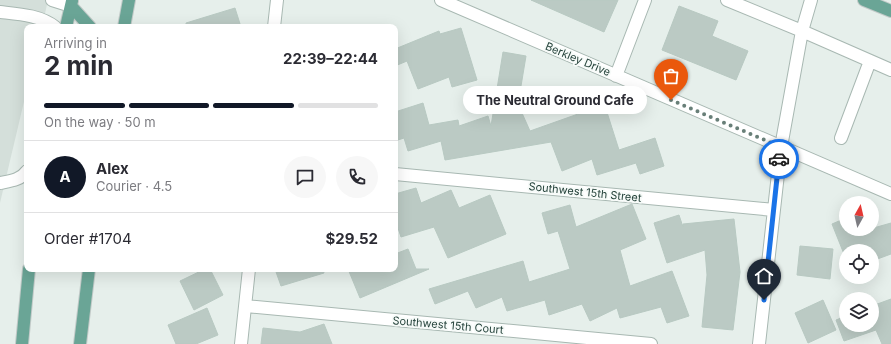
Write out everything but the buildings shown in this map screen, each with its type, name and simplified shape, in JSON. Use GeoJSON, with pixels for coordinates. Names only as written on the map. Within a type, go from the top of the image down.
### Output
{"type":"FeatureCollection","features":[{"type":"Feature","properties":{"kind":"main road"},"geometry":{"type":"LineString","coordinates":[[124,24],[128,0]]}},
{"type":"Feature","properties":{"kind":"main road"},"geometry":{"type":"LineString","coordinates":[[864,0],[891,11]]}},
{"type":"Feature","properties":{"kind":"main road"},"geometry":{"type":"LineString","coordinates":[[67,24],[72,3]]}},
{"type":"Feature","properties":{"kind":"main road"},"geometry":{"type":"LineString","coordinates":[[72,3],[88,24]]}},
{"type":"Feature","properties":{"kind":"main road"},"geometry":{"type":"LineString","coordinates":[[22,344],[29,272]]}},
{"type":"Feature","properties":{"kind":"main road"},"geometry":{"type":"LineString","coordinates":[[80,344],[89,272]]}},
{"type":"Feature","properties":{"kind":"street"},"geometry":{"type":"LineString","coordinates":[[52,0],[72,3]]}},
{"type":"Feature","properties":{"kind":"street"},"geometry":{"type":"LineString","coordinates":[[274,24],[277,0]]}},
{"type":"Feature","properties":{"kind":"street","name":"Berkley Drive"},"geometry":{"type":"LineString","coordinates":[[441,0],[891,194]]}},
{"type":"Feature","properties":{"kind":"street"},"geometry":{"type":"LineString","coordinates":[[616,76],[645,0]]}},
{"type":"Feature","properties":{"kind":"street"},"geometry":{"type":"LineString","coordinates":[[727,0],[891,70]]}},
{"type":"Feature","properties":{"kind":"street"},"geometry":{"type":"LineString","coordinates":[[759,344],[781,147],[802,31],[811,0]]}},
{"type":"Feature","properties":{"kind":"street"},"geometry":{"type":"LineString","coordinates":[[0,12],[24,15],[51,24]]}},
{"type":"Feature","properties":{"kind":"street"},"geometry":{"type":"LineString","coordinates":[[841,138],[870,61]]}},
{"type":"Feature","properties":{"kind":"street","name":"Southwest 15th Street"},"geometry":{"type":"LineString","coordinates":[[398,174],[774,210]]}},
{"type":"Feature","properties":{"kind":"street"},"geometry":{"type":"LineString","coordinates":[[0,183],[12,181],[24,175]]}},
{"type":"Feature","properties":{"kind":"street"},"geometry":{"type":"LineString","coordinates":[[241,344],[249,272]]}},
{"type":"Feature","properties":{"kind":"street","name":"Southwest 15th Court"},"geometry":{"type":"LineString","coordinates":[[246,306],[651,344]]}},
{"type":"Feature","properties":{"kind":"shaded area"},"geometry":{"type":"Polygon","coordinates":[[[0,0],[48,0],[43,24],[24,24],[24,102],[0,203],[0,0]]]}},
{"type":"Feature","properties":{"kind":"way so far"},"geometry":{"type":"LineString","coordinates":[[671,100],[781,147],[779,159]]}},
{"type":"Feature","properties":{"kind":"place","name":"The Neutral Ground Cafe"},"geometry":{"type":"Point","coordinates":[671,100]}},
{"type":"Feature","properties":{"kind":"route"},"geometry":{"type":"LineString","coordinates":[[764,300],[779,159]]}}]}
